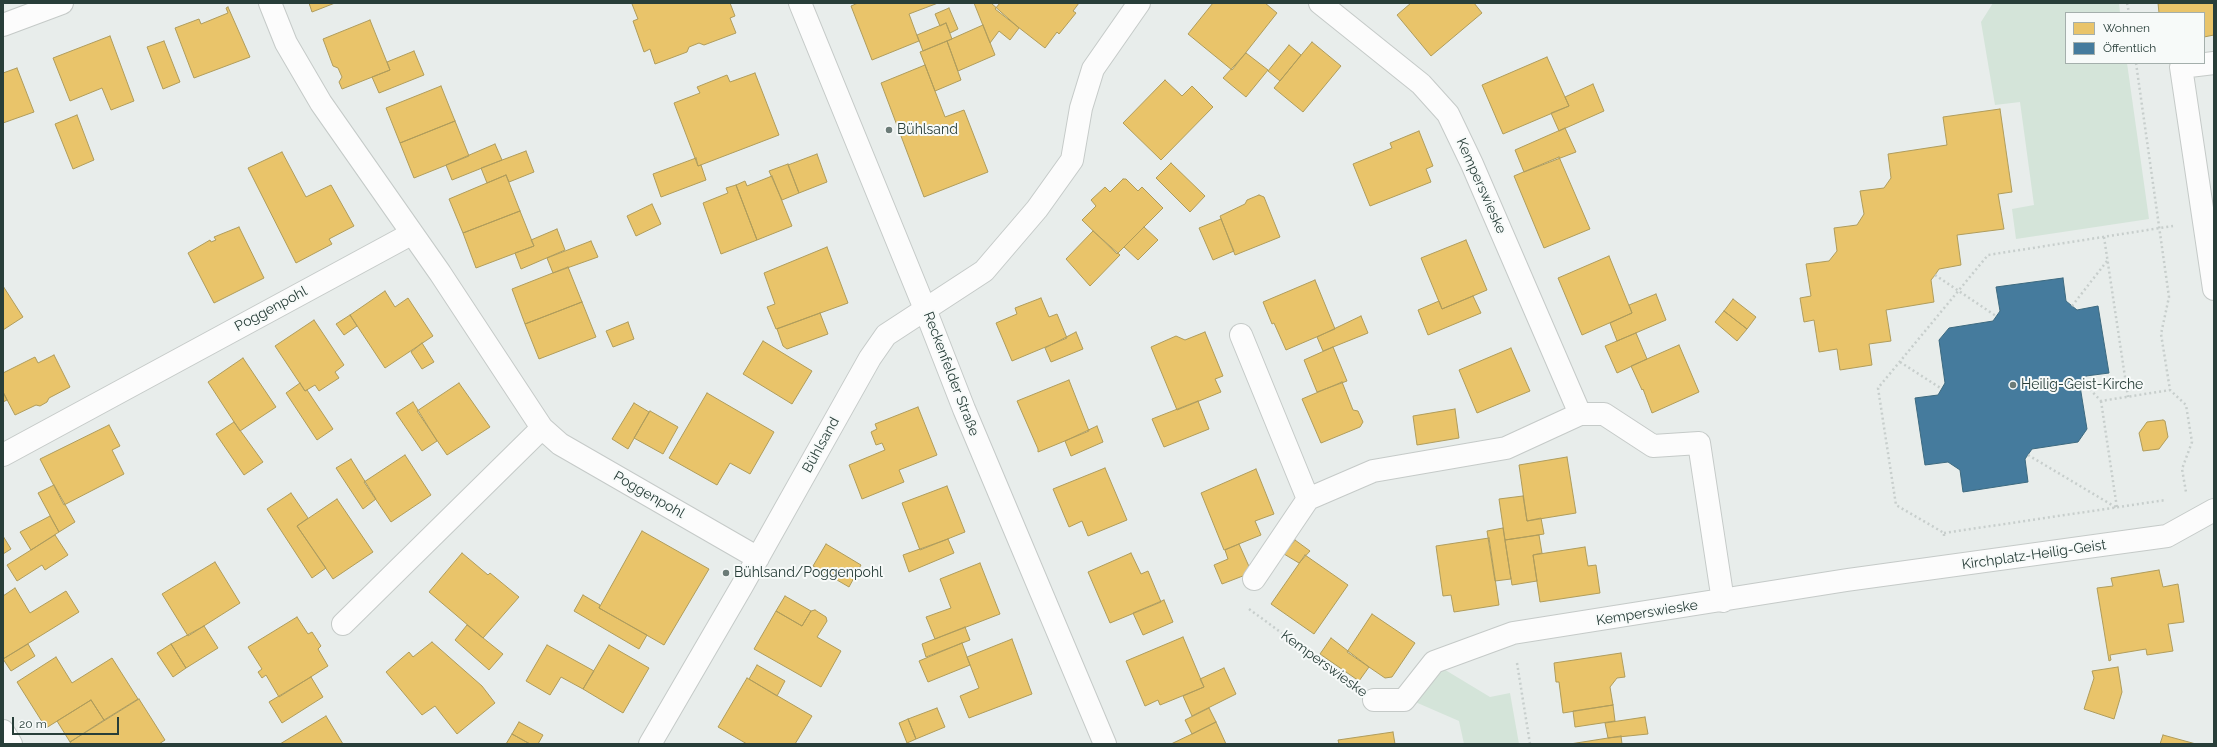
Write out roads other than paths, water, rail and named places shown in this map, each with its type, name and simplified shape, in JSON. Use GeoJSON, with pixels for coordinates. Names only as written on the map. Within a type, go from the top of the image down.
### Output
{"type":"FeatureCollection","features":[{"type":"Feature","properties":{"kind":"street"},"geometry":{"type":"LineString","coordinates":[[3,25],[62,3]]}},
{"type":"Feature","properties":{"kind":"street","name":"Poggenpohl"},"geometry":{"type":"LineString","coordinates":[[270,3],[286,43],[321,103],[411,234],[440,272],[542,428],[560,444],[758,558]]}},
{"type":"Feature","properties":{"kind":"street","name":"Reckenfelder Straße"},"geometry":{"type":"LineString","coordinates":[[800,3],[926,309],[964,409],[1105,744]]}},
{"type":"Feature","properties":{"kind":"street","name":"Bühlsand"},"geometry":{"type":"LineString","coordinates":[[650,744],[758,558],[870,358],[886,334],[984,271],[1038,209],[1072,160],[1081,108],[1093,69],[1139,3]]}},
{"type":"Feature","properties":{"kind":"street","name":"Kemperswieske"},"geometry":{"type":"LineString","coordinates":[[1320,3],[1421,84],[1448,114],[1472,164],[1580,414]]}},
{"type":"Feature","properties":{"kind":"street"},"geometry":{"type":"LineString","coordinates":[[2214,63],[2181,68],[2214,289]]}},
{"type":"Feature","properties":{"kind":"street","name":"Poggenpohl"},"geometry":{"type":"LineString","coordinates":[[3,455],[411,234]]}},
{"type":"Feature","properties":{"kind":"street"},"geometry":{"type":"LineString","coordinates":[[1242,335],[1308,499]]}},
{"type":"Feature","properties":{"kind":"street"},"geometry":{"type":"LineString","coordinates":[[1254,579],[1308,499],[1373,471],[1506,448],[1580,414],[1604,414],[1653,446],[1699,443],[1723,601]]}},
{"type":"Feature","properties":{"kind":"street"},"geometry":{"type":"LineString","coordinates":[[343,624],[542,428]]}},
{"type":"Feature","properties":{"kind":"street","name":"Kirchplatz-Heilig-Geist"},"geometry":{"type":"LineString","coordinates":[[1847,580],[2167,536],[2214,510]]}},
{"type":"Feature","properties":{"kind":"street","name":"Kemperswieske"},"geometry":{"type":"LineString","coordinates":[[1374,700],[1404,700],[1434,662],[1512,633],[1723,601],[1847,580]]}},
{"type":"Feature","properties":{"kind":"street"},"geometry":{"type":"LineString","coordinates":[[3,731],[11,744]]}},
{"type":"Feature","properties":{"kind":"place","name":"Bühlsand"},"geometry":{"type":"Point","coordinates":[889,130]}},
{"type":"Feature","properties":{"kind":"place","name":"Heilig-Geist-Kirche"},"geometry":{"type":"Point","coordinates":[2013,385]}},
{"type":"Feature","properties":{"kind":"place","name":"Bühlsand/Poggenpohl"},"geometry":{"type":"Point","coordinates":[726,573]}}]}
